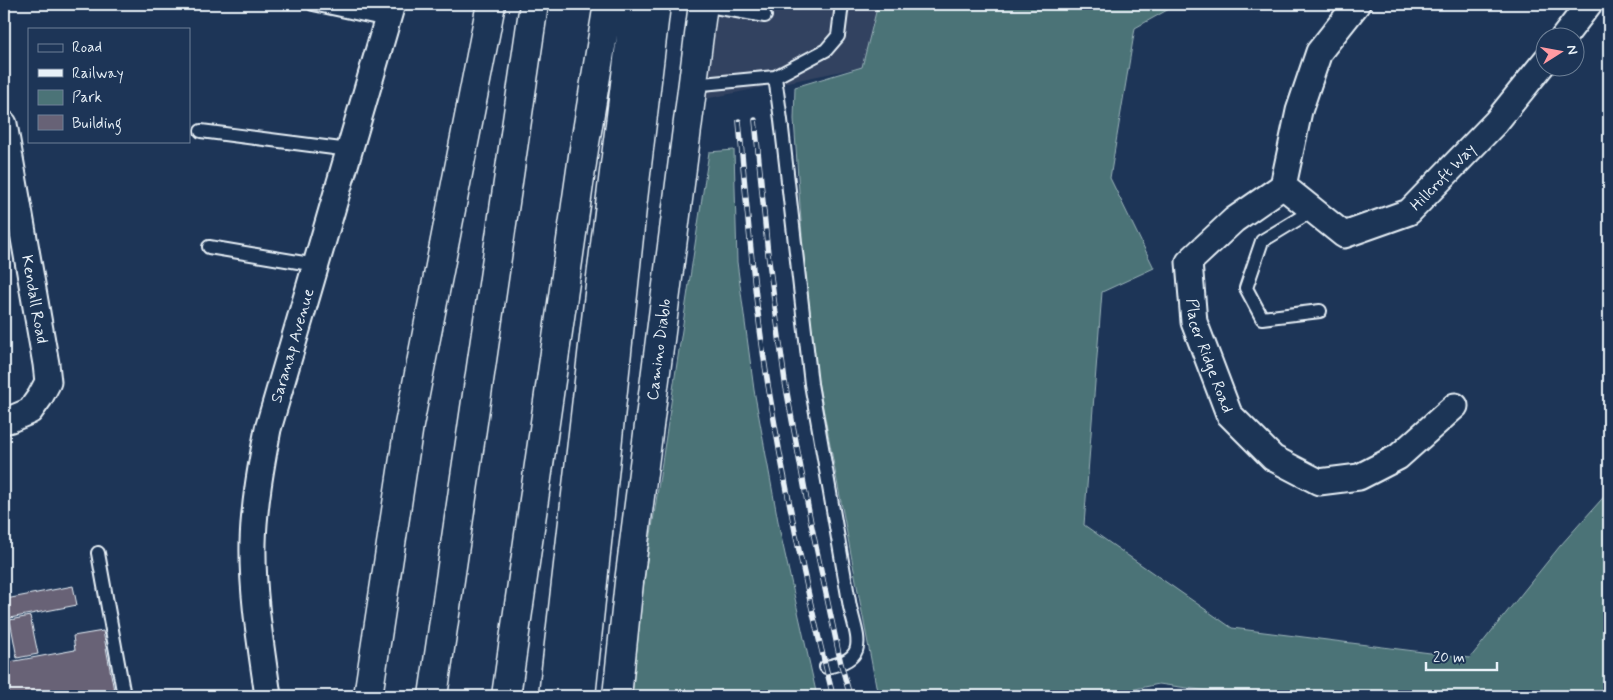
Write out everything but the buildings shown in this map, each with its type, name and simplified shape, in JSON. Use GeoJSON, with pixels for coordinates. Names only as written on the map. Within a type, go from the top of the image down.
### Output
{"type":"FeatureCollection","features":[{"type":"Feature","properties":{"kind":"main road"},"geometry":{"type":"LineString","coordinates":[[368,696],[409,425],[491,4]]}},
{"type":"Feature","properties":{"kind":"main road"},"geometry":{"type":"LineString","coordinates":[[434,696],[534,4]]}},
{"type":"Feature","properties":{"kind":"main road"},"geometry":{"type":"LineString","coordinates":[[506,696],[583,158],[608,4]]}},
{"type":"Feature","properties":{"kind":"main road"},"geometry":{"type":"LineString","coordinates":[[554,696],[601,276],[635,4]]}},
{"type":"Feature","properties":{"kind":"main road"},"geometry":{"type":"LineString","coordinates":[[581,696],[630,227],[656,4]]}},
{"type":"Feature","properties":{"kind":"main road","name":"Camino Diablo"},"geometry":{"type":"LineString","coordinates":[[617,696],[629,582],[703,4]]}},
{"type":"Feature","properties":{"kind":"street"},"geometry":{"type":"LineString","coordinates":[[1284,186],[1299,111],[1319,52],[1357,4]]}},
{"type":"Feature","properties":{"kind":"street"},"geometry":{"type":"LineString","coordinates":[[1571,28],[1589,4]]}},
{"type":"Feature","properties":{"kind":"street","name":"Saranap Avenue"},"geometry":{"type":"LineString","coordinates":[[268,696],[256,609],[253,543],[260,472],[268,429],[390,12]]}},
{"type":"Feature","properties":{"kind":"street","name":"Hillcroft Way"},"geometry":{"type":"LineString","coordinates":[[1284,186],[1344,235],[1409,212],[1496,122],[1536,72]]}},
{"type":"Feature","properties":{"kind":"street","name":"Kendall Road"},"geometry":{"type":"LineString","coordinates":[[4,124],[48,382],[30,411],[4,421]]}},
{"type":"Feature","properties":{"kind":"street","name":"Placer Ridge Road"},"geometry":{"type":"LineString","coordinates":[[1284,186],[1234,220],[1189,262],[1194,322],[1229,414],[1273,458],[1319,482],[1359,477],[1398,457],[1455,406]]}},
{"type":"Feature","properties":{"kind":"lane"},"geometry":{"type":"LineString","coordinates":[[313,4],[390,12]]}},
{"type":"Feature","properties":{"kind":"lane"},"geometry":{"type":"LineString","coordinates":[[703,4],[764,16]]}},
{"type":"Feature","properties":{"kind":"lane"},"geometry":{"type":"LineString","coordinates":[[692,85],[775,77],[826,50],[838,36],[842,4]]}},
{"type":"Feature","properties":{"kind":"lane"},"geometry":{"type":"LineString","coordinates":[[775,77],[811,384],[850,607],[858,642],[852,657],[841,664],[826,667]]}},
{"type":"Feature","properties":{"kind":"lane"},"geometry":{"type":"LineString","coordinates":[[201,131],[350,150]]}},
{"type":"Feature","properties":{"kind":"lane"},"geometry":{"type":"LineString","coordinates":[[1314,210],[1262,241],[1246,288],[1262,318],[1320,311]]}},
{"type":"Feature","properties":{"kind":"lane"},"geometry":{"type":"LineString","coordinates":[[209,247],[316,265]]}},
{"type":"Feature","properties":{"kind":"lane"},"geometry":{"type":"LineString","coordinates":[[98,553],[124,696]]}},
{"type":"Feature","properties":{"kind":"shaded area"},"geometry":{"type":"Polygon","coordinates":[[[703,4],[878,4],[862,67],[690,102],[703,4]]]}},
{"type":"Feature","properties":{"kind":"green space"},"geometry":{"type":"Polygon","coordinates":[[[878,4],[1178,4],[1135,28],[1110,178],[1154,268],[1102,292],[1084,525],[1232,628],[1470,658],[1560,546],[1609,491],[1609,696],[1243,696],[1159,684],[1102,696],[878,696],[817,376],[803,250],[794,119],[795,87],[862,67],[878,4]]]}},
{"type":"Feature","properties":{"kind":"green space"},"geometry":{"type":"Polygon","coordinates":[[[734,150],[737,262],[754,390],[780,532],[817,696],[632,696],[644,581],[709,152],[734,150]]]}},
{"type":"Feature","properties":{"kind":"railway"},"geometry":{"type":"LineString","coordinates":[[755,120],[768,254],[785,382],[811,523],[841,664],[850,696]]}},
{"type":"Feature","properties":{"kind":"railway"},"geometry":{"type":"LineString","coordinates":[[739,121],[755,286],[768,385],[797,541],[833,696]]}}]}
